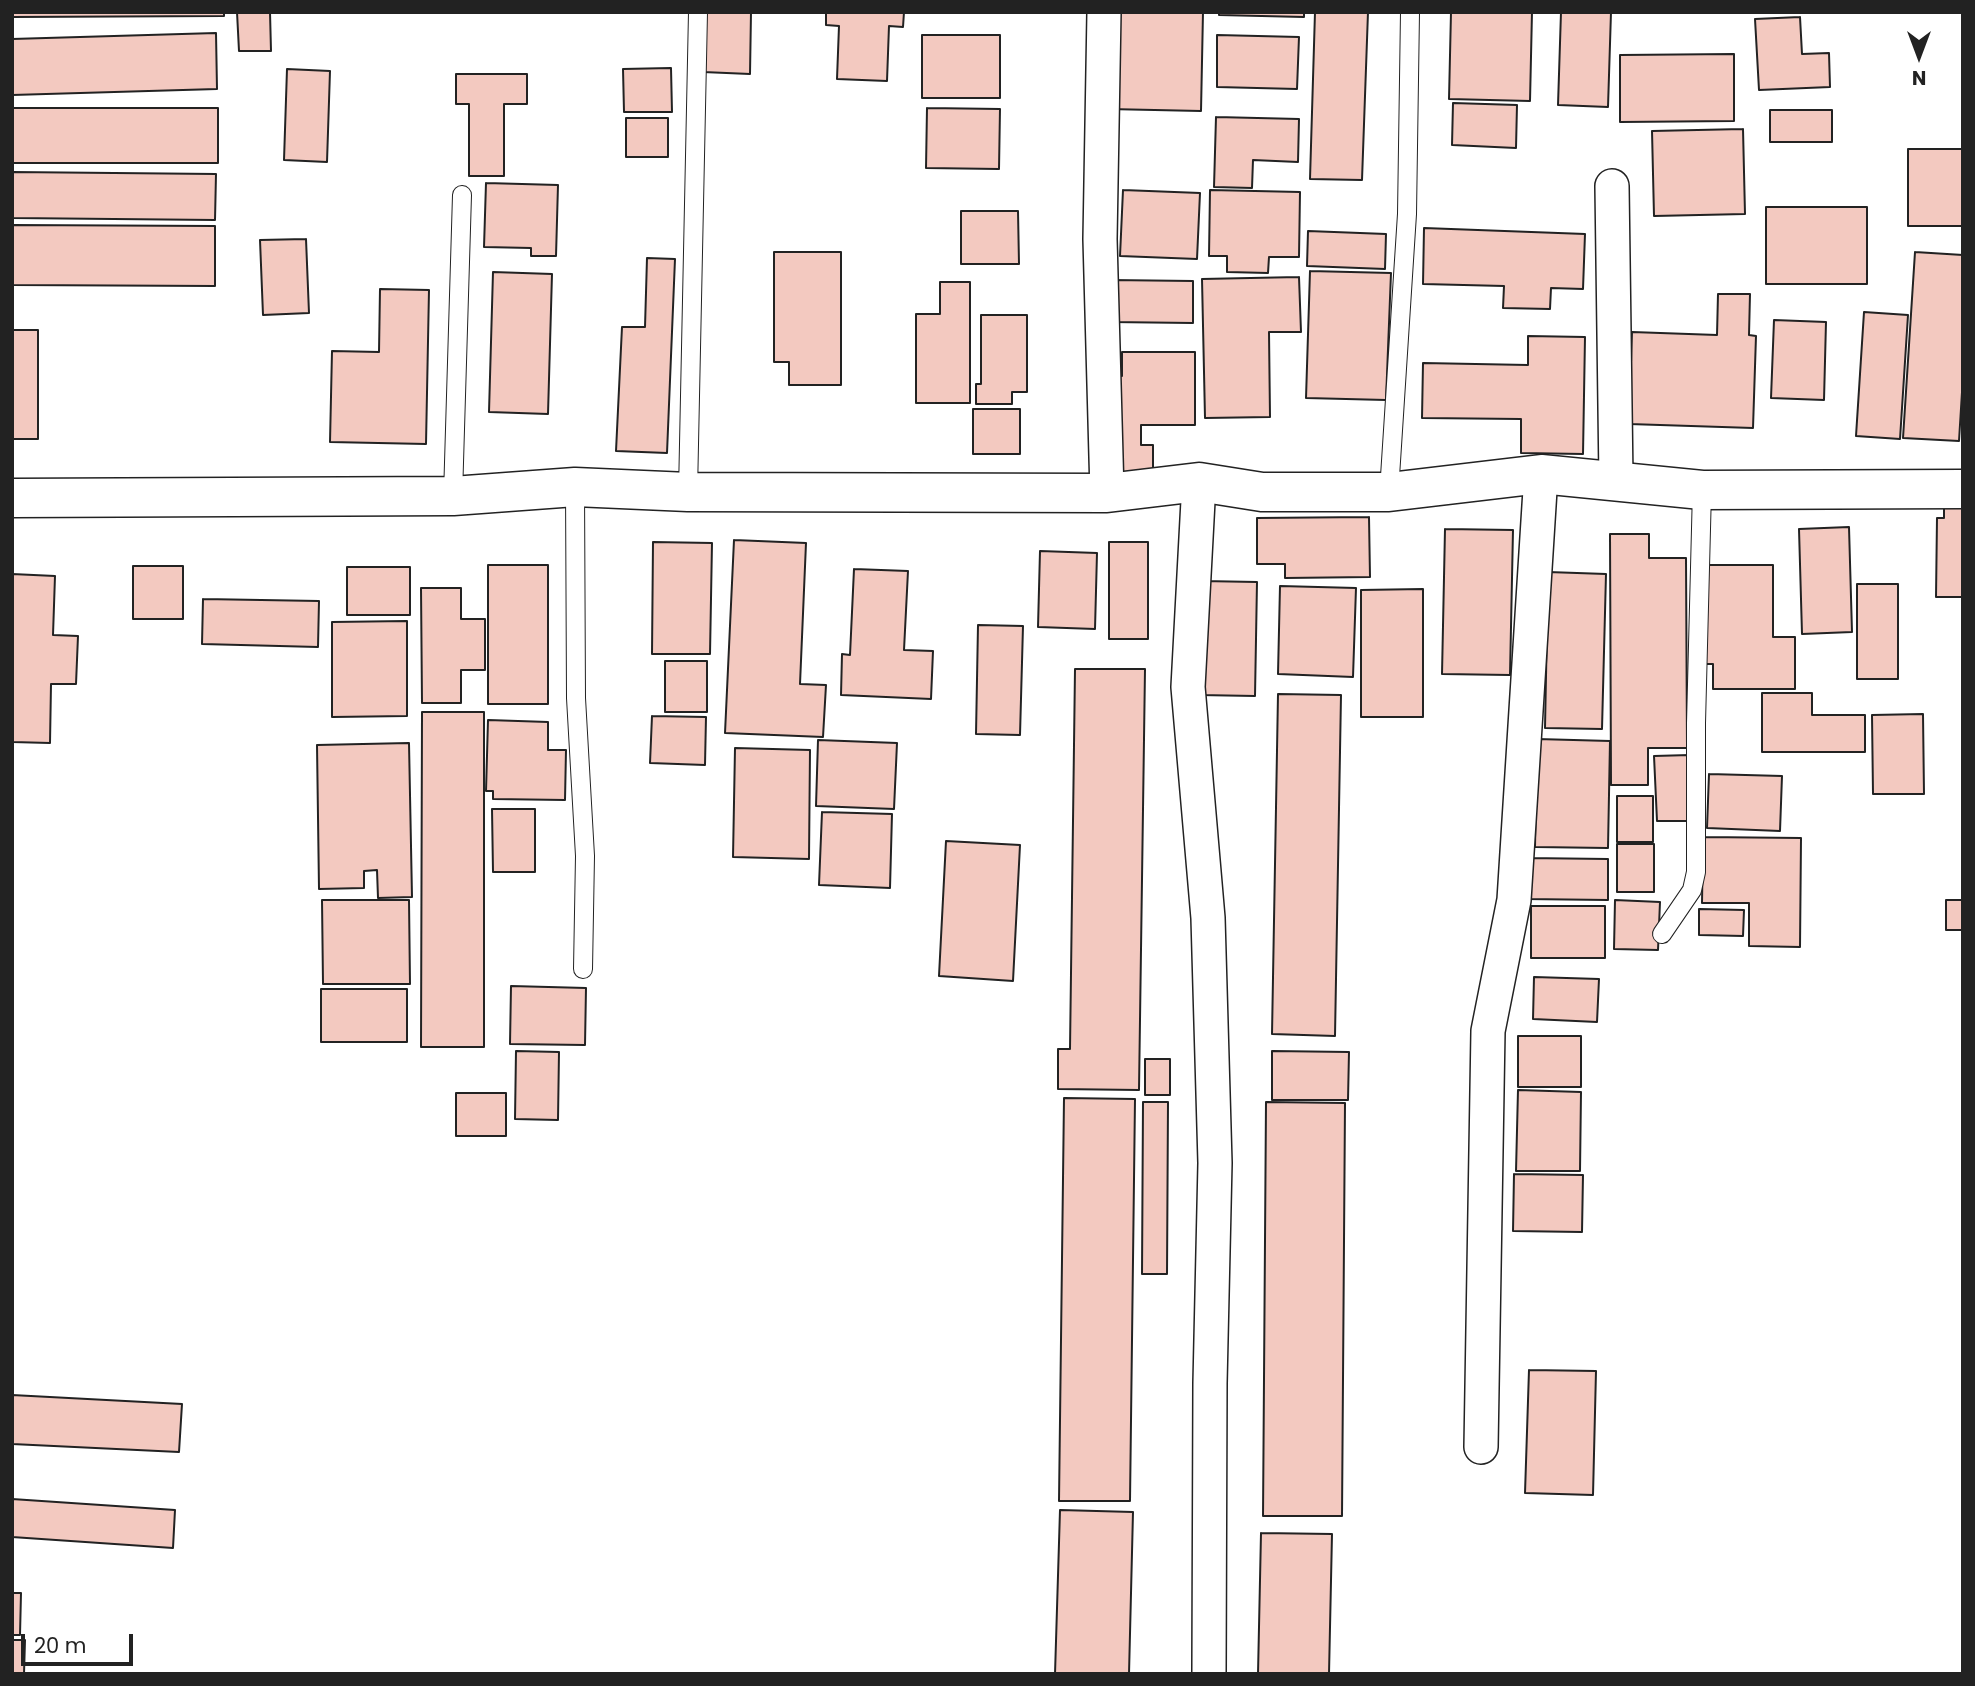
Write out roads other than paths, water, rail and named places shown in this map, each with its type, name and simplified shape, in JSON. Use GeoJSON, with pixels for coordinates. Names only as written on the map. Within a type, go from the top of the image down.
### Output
{"type":"FeatureCollection","features":[{"type":"Feature","properties":{"kind":"street"},"geometry":{"type":"LineString","coordinates":[[1104,12],[1100,239],[1107,493]]}},
{"type":"Feature","properties":{"kind":"street"},"geometry":{"type":"LineString","coordinates":[[1612,187],[1616,481]]}},
{"type":"Feature","properties":{"kind":"street"},"geometry":{"type":"LineString","coordinates":[[1481,1447],[1488,1031],[1514,900],[1541,474]]}},
{"type":"Feature","properties":{"kind":"street"},"geometry":{"type":"LineString","coordinates":[[12,498],[453,496],[575,487],[688,492],[1107,493],[1199,482],[1262,492],[1389,492],[1541,474],[1702,491],[1963,489]]}},
{"type":"Feature","properties":{"kind":"street"},"geometry":{"type":"LineString","coordinates":[[1199,482],[1188,687],[1208,918],[1215,1163],[1210,1383],[1209,1674]]}},
{"type":"Feature","properties":{"kind":"lane"},"geometry":{"type":"LineString","coordinates":[[688,492],[698,12]]}},
{"type":"Feature","properties":{"kind":"lane"},"geometry":{"type":"LineString","coordinates":[[1389,492],[1407,215],[1410,12]]}},
{"type":"Feature","properties":{"kind":"lane"},"geometry":{"type":"LineString","coordinates":[[453,496],[462,195]]}},
{"type":"Feature","properties":{"kind":"lane"},"geometry":{"type":"LineString","coordinates":[[575,487],[576,698],[585,856],[583,969]]}},
{"type":"Feature","properties":{"kind":"lane"},"geometry":{"type":"LineString","coordinates":[[1662,934],[1692,890],[1696,872],[1696,723],[1702,491]]}}]}
